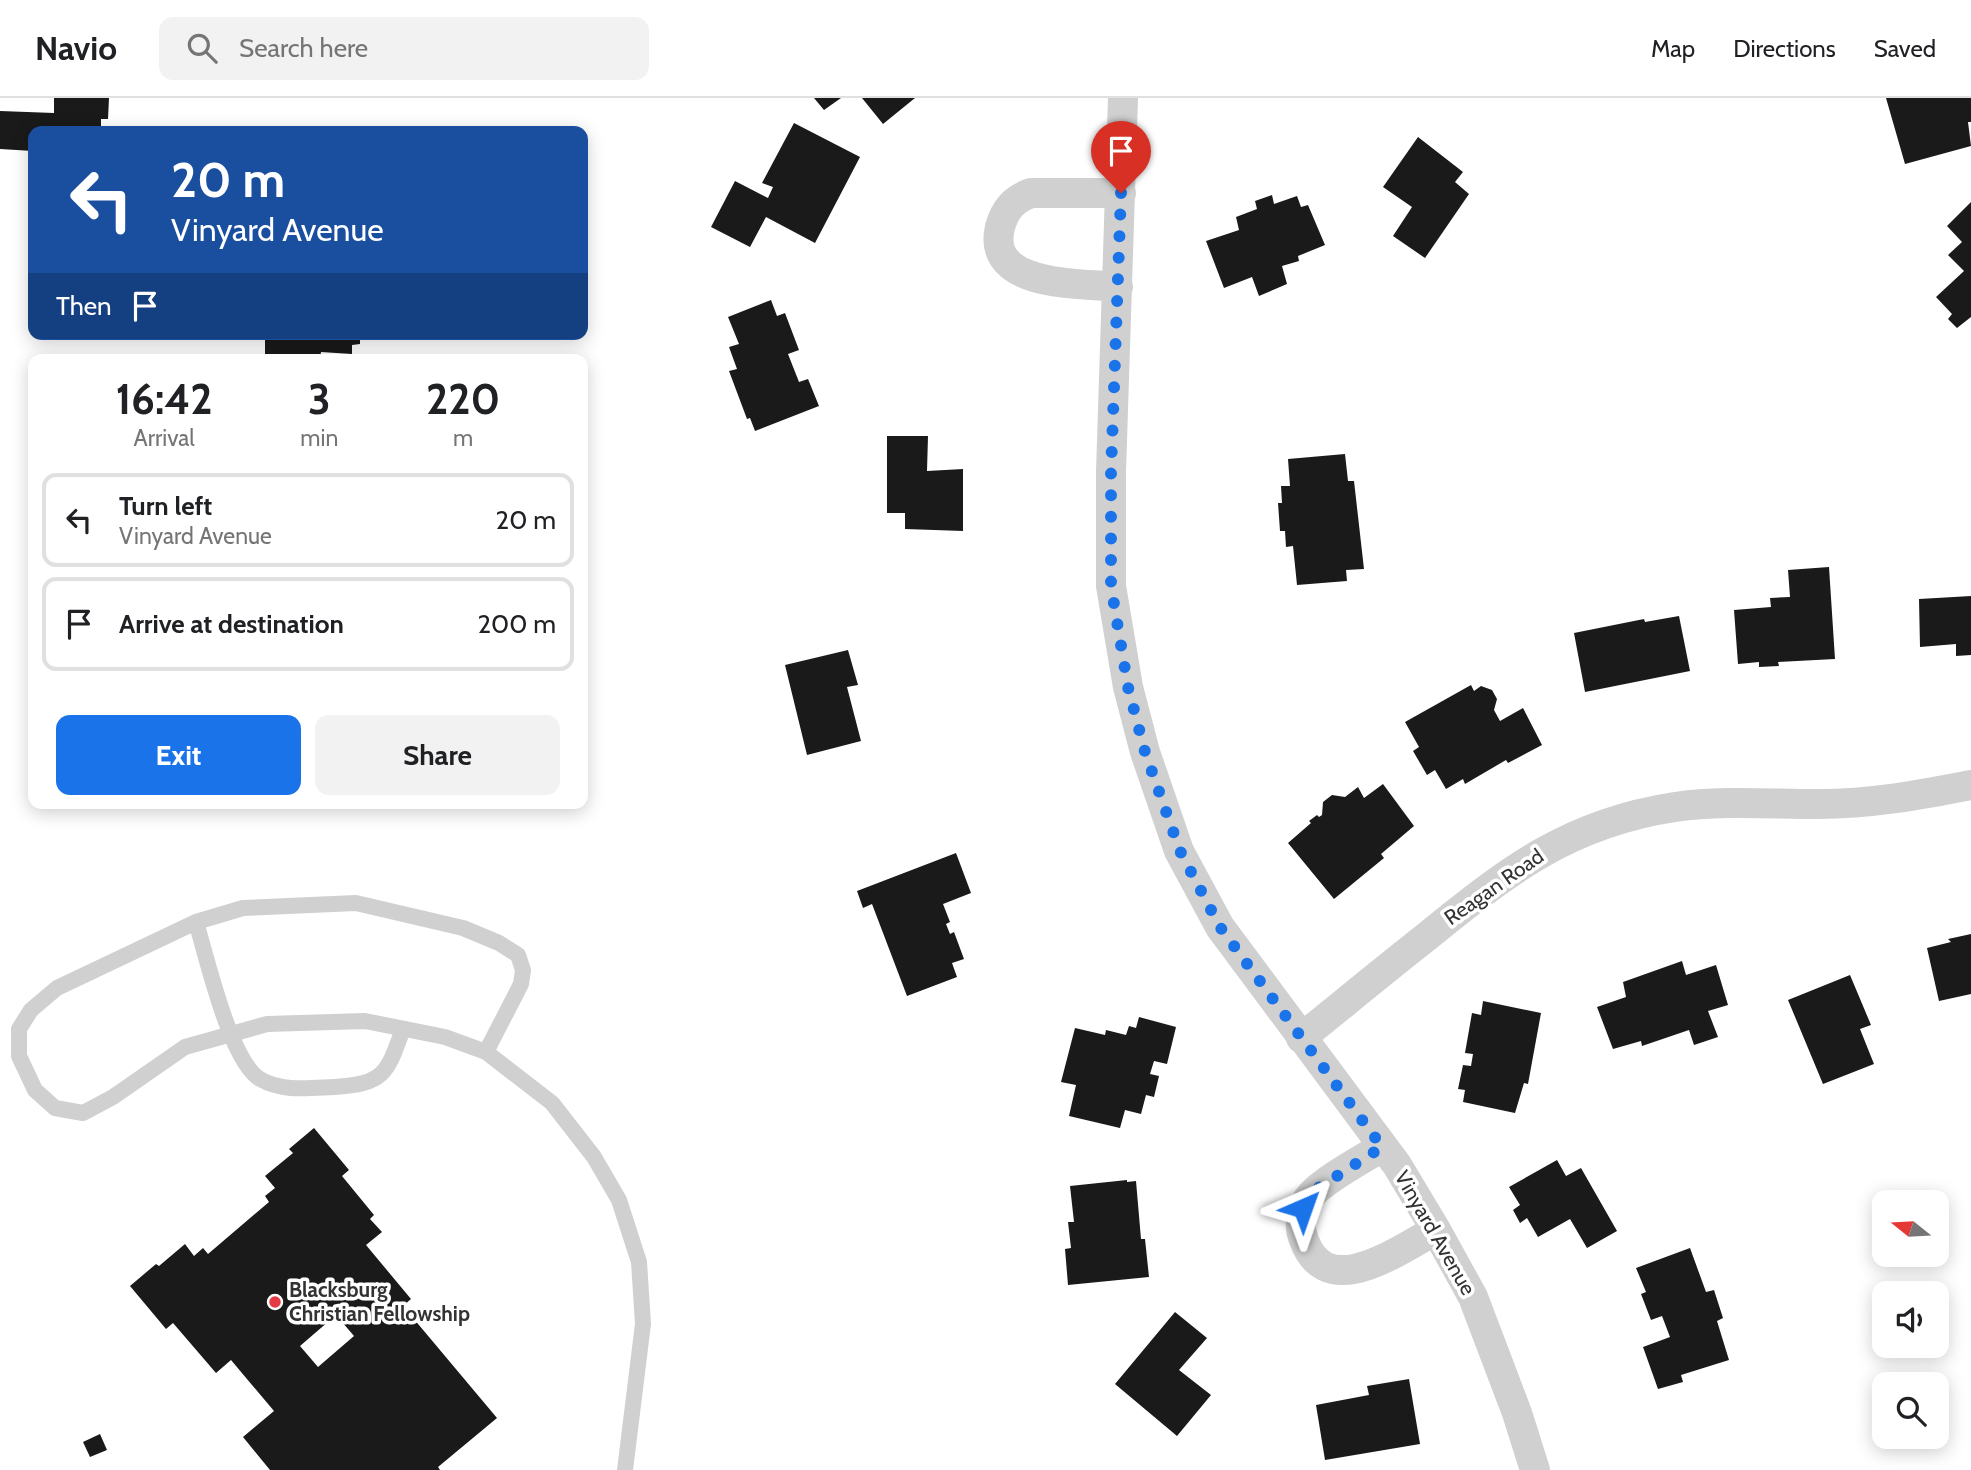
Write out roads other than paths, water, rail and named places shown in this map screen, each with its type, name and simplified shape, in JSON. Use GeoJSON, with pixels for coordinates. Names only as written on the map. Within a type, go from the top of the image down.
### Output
{"type":"FeatureCollection","features":[{"type":"Feature","properties":{"kind":"street","name":"Vinyard Avenue"},"geometry":{"type":"LineString","coordinates":[[1123,98],[1111,472],[1111,586],[1128,687],[1145,752],[1180,851],[1220,927],[1397,1165],[1473,1297],[1517,1413],[1535,1470]]}},
{"type":"Feature","properties":{"kind":"street"},"geometry":{"type":"LineString","coordinates":[[1118,287],[1037,279],[1022,275],[1010,266],[1001,250],[999,234],[1003,216],[1021,196],[1031,193],[1121,193]]}},
{"type":"Feature","properties":{"kind":"street","name":"Reagan Road"},"geometry":{"type":"LineString","coordinates":[[1301,1038],[1494,881],[1542,851],[1595,827],[1649,812],[1706,803],[1819,804],[1870,801],[1971,785]]}},
{"type":"Feature","properties":{"kind":"street"},"geometry":{"type":"LineString","coordinates":[[1382,1147],[1309,1196],[1300,1219],[1301,1234],[1309,1253],[1324,1266],[1343,1271],[1362,1269],[1436,1230]]}},
{"type":"Feature","properties":{"kind":"lane"},"geometry":{"type":"LineString","coordinates":[[486,1052],[521,984],[523,970],[518,955],[499,943],[463,929],[356,903],[243,908],[197,922],[57,988],[31,1010],[19,1029],[19,1056],[35,1090],[55,1108],[83,1113],[113,1097],[185,1047],[267,1024],[365,1021],[445,1037],[486,1052],[552,1103],[594,1157],[619,1200],[639,1262],[643,1324],[625,1470]]}},
{"type":"Feature","properties":{"kind":"lane"},"geometry":{"type":"LineString","coordinates":[[197,922],[230,1034],[246,1066],[261,1079],[293,1089],[359,1086],[384,1074],[404,1029]]}},
{"type":"Feature","properties":{"kind":"place","name":"Blacksburg Christian Fellowship"},"geometry":{"type":"Point","coordinates":[275,1302]}}]}
